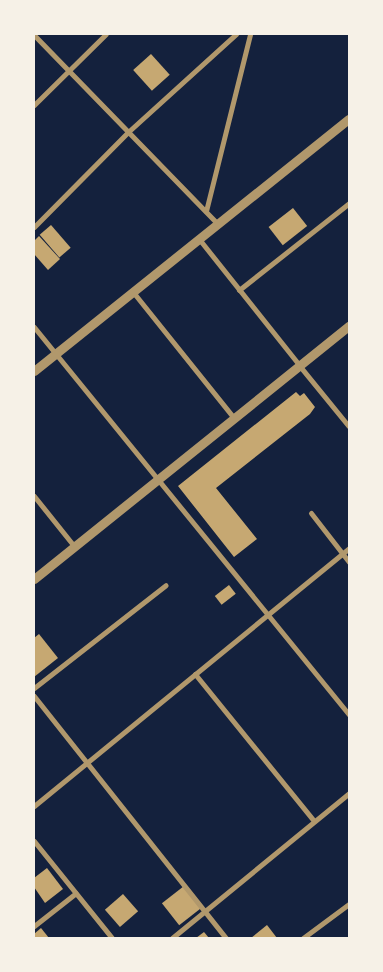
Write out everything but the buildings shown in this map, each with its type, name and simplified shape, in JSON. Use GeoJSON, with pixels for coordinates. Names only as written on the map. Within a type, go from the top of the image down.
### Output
{"type":"FeatureCollection","features":[{"type":"Feature","properties":{"kind":"street"},"geometry":{"type":"LineString","coordinates":[[34,105],[106,34]]}},
{"type":"Feature","properties":{"kind":"street"},"geometry":{"type":"LineString","coordinates":[[34,226],[128,132],[236,34]]}},
{"type":"Feature","properties":{"kind":"street"},"geometry":{"type":"LineString","coordinates":[[206,211],[250,34]]}},
{"type":"Feature","properties":{"kind":"street"},"geometry":{"type":"LineString","coordinates":[[34,35],[218,224]]}},
{"type":"Feature","properties":{"kind":"street"},"geometry":{"type":"LineString","coordinates":[[34,371],[349,119]]}},
{"type":"Feature","properties":{"kind":"street"},"geometry":{"type":"LineString","coordinates":[[239,290],[349,203]]}},
{"type":"Feature","properties":{"kind":"street"},"geometry":{"type":"LineString","coordinates":[[199,239],[349,426]]}},
{"type":"Feature","properties":{"kind":"street"},"geometry":{"type":"LineString","coordinates":[[133,292],[234,418]]}},
{"type":"Feature","properties":{"kind":"street"},"geometry":{"type":"LineString","coordinates":[[34,579],[349,326]]}},
{"type":"Feature","properties":{"kind":"street"},"geometry":{"type":"LineString","coordinates":[[34,327],[57,352],[349,714]]}},
{"type":"Feature","properties":{"kind":"street"},"geometry":{"type":"LineString","coordinates":[[34,496],[74,546]]}},
{"type":"Feature","properties":{"kind":"street"},"geometry":{"type":"LineString","coordinates":[[311,513],[349,562]]}},
{"type":"Feature","properties":{"kind":"street"},"geometry":{"type":"LineString","coordinates":[[34,806],[349,548]]}},
{"type":"Feature","properties":{"kind":"street"},"geometry":{"type":"LineString","coordinates":[[34,688],[166,585]]}},
{"type":"Feature","properties":{"kind":"street"},"geometry":{"type":"LineString","coordinates":[[195,674],[314,821]]}},
{"type":"Feature","properties":{"kind":"street"},"geometry":{"type":"LineString","coordinates":[[34,696],[226,938]]}},
{"type":"Feature","properties":{"kind":"street"},"geometry":{"type":"LineString","coordinates":[[172,938],[349,793]]}},
{"type":"Feature","properties":{"kind":"street"},"geometry":{"type":"LineString","coordinates":[[34,841],[112,938]]}},
{"type":"Feature","properties":{"kind":"street"},"geometry":{"type":"LineString","coordinates":[[34,926],[76,893]]}},
{"type":"Feature","properties":{"kind":"street"},"geometry":{"type":"LineString","coordinates":[[303,938],[349,904]]}}]}
